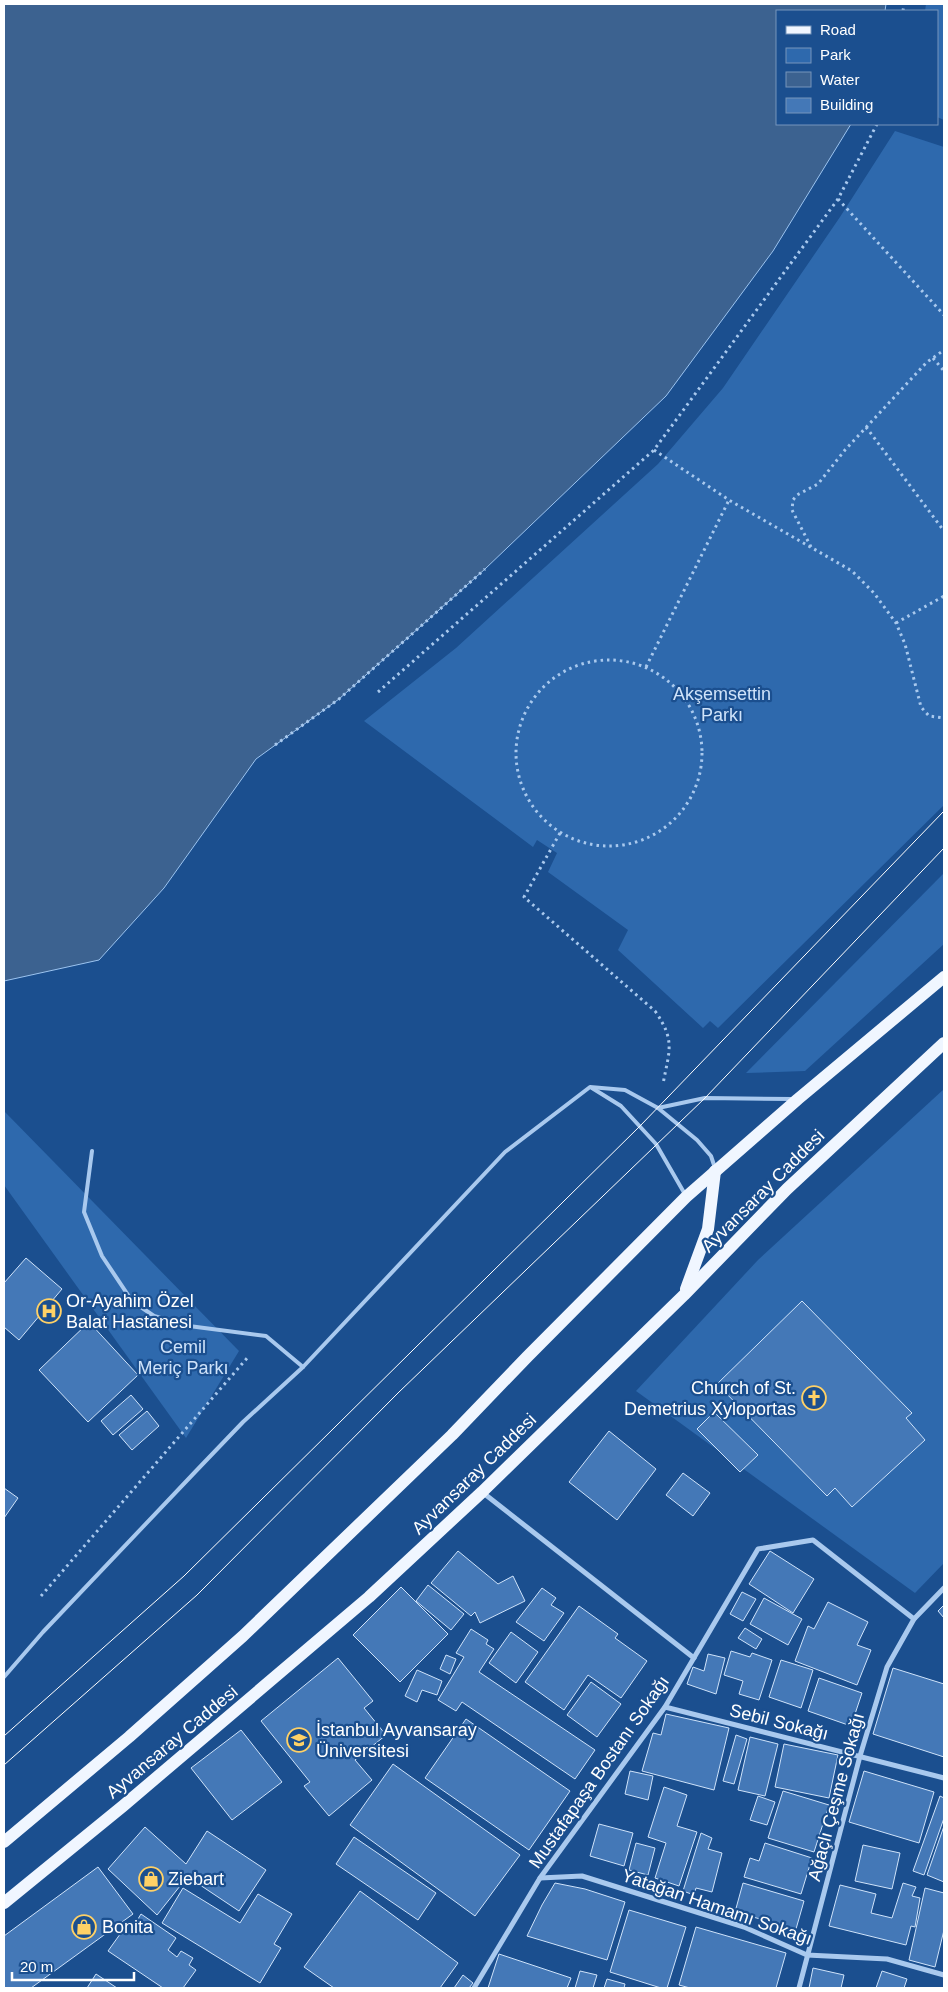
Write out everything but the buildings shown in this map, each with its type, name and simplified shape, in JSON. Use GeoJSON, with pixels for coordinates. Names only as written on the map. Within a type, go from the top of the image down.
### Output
{"type":"FeatureCollection","features":[{"type":"Feature","properties":{"kind":"main road"},"geometry":{"type":"LineString","coordinates":[[684,1295],[708,1229],[716,1171],[798,1099],[944,977]]}},
{"type":"Feature","properties":{"kind":"main road","name":"Ayvansaray Caddesi"},"geometry":{"type":"LineString","coordinates":[[4,1903],[124,1806],[369,1597],[482,1492],[684,1295],[787,1189],[944,1043]]}},
{"type":"Feature","properties":{"kind":"main road","name":"Ayvansaray Caddesi"},"geometry":{"type":"LineString","coordinates":[[4,1842],[129,1737],[243,1636],[452,1435],[686,1197],[716,1171]]}},
{"type":"Feature","properties":{"kind":"street"},"geometry":{"type":"LineString","coordinates":[[482,1492],[694,1658]]}},
{"type":"Feature","properties":{"kind":"street","name":"Mustafapaşa Bostanı Sokağı"},"geometry":{"type":"LineString","coordinates":[[474,1988],[540,1878],[665,1707],[758,1549],[813,1540],[914,1619]]}},
{"type":"Feature","properties":{"kind":"street","name":"Ağaçlı Çeşme Sokağı"},"geometry":{"type":"LineString","coordinates":[[799,1988],[860,1756],[887,1667],[914,1619],[944,1588]]}},
{"type":"Feature","properties":{"kind":"street","name":"Sebil Sokağı"},"geometry":{"type":"LineString","coordinates":[[665,1707],[944,1778]]}},
{"type":"Feature","properties":{"kind":"street","name":"Yatağan Hamamı Sokağı"},"geometry":{"type":"LineString","coordinates":[[540,1878],[582,1876],[744,1927],[807,1955],[887,1959],[944,1975]]}},
{"type":"Feature","properties":{"kind":"lane"},"geometry":{"type":"LineString","coordinates":[[590,1087],[621,1106],[656,1144],[686,1197]]}},
{"type":"Feature","properties":{"kind":"lane"},"geometry":{"type":"LineString","coordinates":[[4,1677],[43,1632],[236,1429],[302,1367],[505,1152],[590,1087],[625,1090],[658,1108],[697,1140],[710,1156],[716,1171]]}},
{"type":"Feature","properties":{"kind":"lane"},"geometry":{"type":"LineString","coordinates":[[658,1108],[705,1098],[798,1099]]}},
{"type":"Feature","properties":{"kind":"lane"},"geometry":{"type":"LineString","coordinates":[[92,1151],[84,1212],[102,1256],[132,1300],[154,1316],[189,1326],[266,1336],[302,1367]]}},
{"type":"Feature","properties":{"kind":"path"},"geometry":{"type":"LineString","coordinates":[[378,692],[654,450],[838,198],[876,125]]}},
{"type":"Feature","properties":{"kind":"path"},"geometry":{"type":"LineString","coordinates":[[838,198],[944,315]]}},
{"type":"Feature","properties":{"kind":"path"},"geometry":{"type":"LineString","coordinates":[[812,548],[792,510],[793,500],[797,495],[818,484],[845,450],[927,362],[944,350]]}},
{"type":"Feature","properties":{"kind":"path"},"geometry":{"type":"LineString","coordinates":[[933,358],[944,371]]}},
{"type":"Feature","properties":{"kind":"path"},"geometry":{"type":"LineString","coordinates":[[866,427],[944,531]]}},
{"type":"Feature","properties":{"kind":"path"},"geometry":{"type":"LineString","coordinates":[[654,450],[729,500],[852,571],[874,593],[896,623],[905,644],[921,706],[930,716],[944,718]]}},
{"type":"Feature","properties":{"kind":"path"},"geometry":{"type":"LineString","coordinates":[[646,667],[729,500]]}},
{"type":"Feature","properties":{"kind":"path"},"geometry":{"type":"LineString","coordinates":[[275,745],[340,699],[484,569]]}},
{"type":"Feature","properties":{"kind":"path"},"geometry":{"type":"LineString","coordinates":[[896,623],[944,596]]}},
{"type":"Feature","properties":{"kind":"path"},"geometry":{"type":"LineString","coordinates":[[619,660],[646,667],[673,685],[693,711],[702,740],[702,770],[692,799],[672,823],[647,839],[618,847],[588,845],[560,833],[538,815],[523,792],[516,764],[517,736],[526,710],[542,687],[564,671],[591,661],[619,660]]}},
{"type":"Feature","properties":{"kind":"path"},"geometry":{"type":"LineString","coordinates":[[560,833],[524,897],[655,1011],[665,1025],[670,1042],[658,1108]]}},
{"type":"Feature","properties":{"kind":"path"},"geometry":{"type":"LineString","coordinates":[[35,1603],[266,1336]]}},
{"type":"Feature","properties":{"kind":"green space"},"geometry":{"type":"Polygon","coordinates":[[[926,4],[944,4],[944,120],[938,117],[938,10],[925,10],[926,4]]]}},
{"type":"Feature","properties":{"kind":"green space","name":"Akşemsettin Parkı"},"geometry":{"type":"Polygon","coordinates":[[[895,131],[944,147],[944,805],[718,1028],[710,1021],[703,1028],[618,950],[628,930],[548,872],[557,853],[537,840],[533,847],[364,721],[456,648],[658,464],[723,388],[840,217],[895,131]]]}},
{"type":"Feature","properties":{"kind":"green space"},"geometry":{"type":"Polygon","coordinates":[[[944,873],[944,944],[805,1071],[746,1073],[944,873]]]}},
{"type":"Feature","properties":{"kind":"green space"},"geometry":{"type":"Polygon","coordinates":[[[944,1089],[944,1563],[915,1593],[636,1391],[758,1260],[944,1089]]]}},
{"type":"Feature","properties":{"kind":"green space","name":"Cemil Meriç Parkı"},"geometry":{"type":"Polygon","coordinates":[[[4,1111],[239,1351],[186,1438],[4,1185],[4,1111]]]}},
{"type":"Feature","properties":{"kind":"water"},"geometry":{"type":"Polygon","coordinates":[[[4,4],[886,4],[885,10],[776,10],[776,125],[850,125],[773,251],[666,396],[485,569],[339,699],[256,759],[164,888],[99,960],[4,981],[4,4]]]}},
{"type":"Feature","properties":{"kind":"tram line"},"geometry":{"type":"LineString","coordinates":[[4,1736],[184,1576],[640,1126],[944,811]]}},
{"type":"Feature","properties":{"kind":"tram line"},"geometry":{"type":"LineString","coordinates":[[4,1765],[197,1595],[399,1392],[705,1098],[944,848]]}},
{"type":"Feature","properties":{"kind":"place","name":"Or-Ayahim Özel Balat Hastanesi"},"geometry":{"type":"Point","coordinates":[49,1311]}},
{"type":"Feature","properties":{"kind":"place","name":"Church of St. Demetrius Xyloportas"},"geometry":{"type":"Point","coordinates":[814,1398]}},
{"type":"Feature","properties":{"kind":"place","name":"İstanbul Ayvansaray Üniversitesi"},"geometry":{"type":"Point","coordinates":[299,1740]}},
{"type":"Feature","properties":{"kind":"place","name":"Ziebart"},"geometry":{"type":"Point","coordinates":[151,1879]}},
{"type":"Feature","properties":{"kind":"place","name":"Bonita"},"geometry":{"type":"Point","coordinates":[84,1927]}}]}
